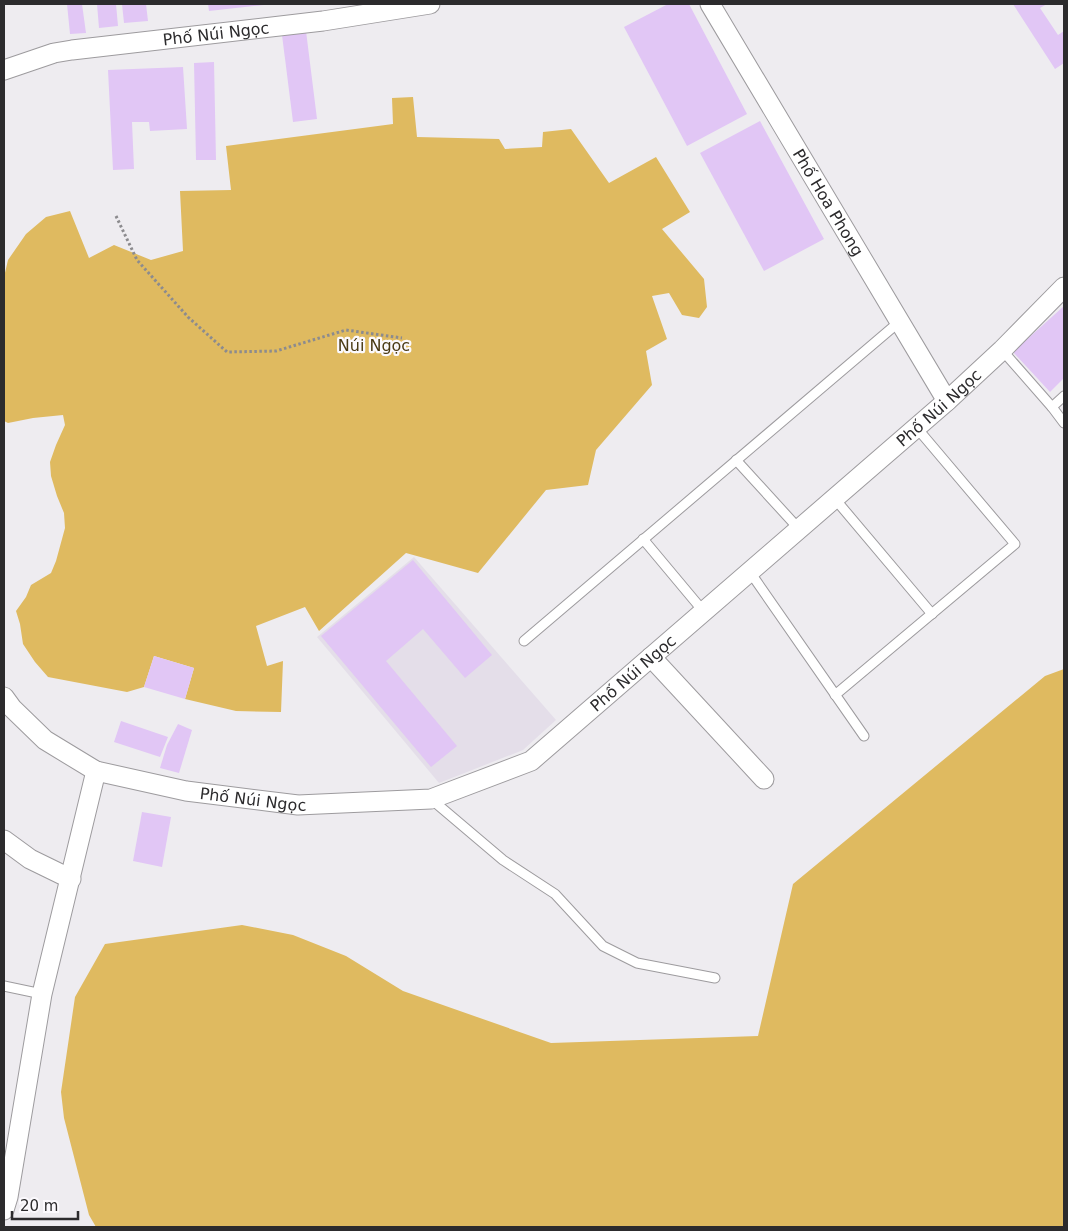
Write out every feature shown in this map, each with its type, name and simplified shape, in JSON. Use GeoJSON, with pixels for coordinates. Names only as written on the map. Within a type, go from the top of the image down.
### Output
{"type":"FeatureCollection","features":[{"type":"Feature","properties":{"kind":"street","name":"Phố Núi Ngọc"},"geometry":{"type":"LineString","coordinates":[[4,70],[54,53],[72,50],[323,21],[430,4]]}},
{"type":"Feature","properties":{"kind":"street","name":"Phố Hoa Phong"},"geometry":{"type":"LineString","coordinates":[[710,4],[946,401]]}},
{"type":"Feature","properties":{"kind":"street","name":"Phố Núi Ngọc"},"geometry":{"type":"LineString","coordinates":[[4,697],[12,708],[45,740],[96,771],[186,791],[298,805],[431,799],[532,761],[946,401],[1002,350],[1064,287]]}},
{"type":"Feature","properties":{"kind":"street"},"geometry":{"type":"LineString","coordinates":[[651,658],[764,779]]}},
{"type":"Feature","properties":{"kind":"street"},"geometry":{"type":"LineString","coordinates":[[4,1210],[8,1197],[42,994],[96,771]]}},
{"type":"Feature","properties":{"kind":"street"},"geometry":{"type":"LineString","coordinates":[[4,840],[30,859],[71,879]]}},
{"type":"Feature","properties":{"kind":"lane"},"geometry":{"type":"LineString","coordinates":[[524,640],[899,322]]}},
{"type":"Feature","properties":{"kind":"lane"},"geometry":{"type":"LineString","coordinates":[[1002,350],[1064,423]]}},
{"type":"Feature","properties":{"kind":"lane"},"geometry":{"type":"LineString","coordinates":[[1052,407],[1064,396]]}},
{"type":"Feature","properties":{"kind":"lane"},"geometry":{"type":"LineString","coordinates":[[835,695],[1015,544],[916,427]]}},
{"type":"Feature","properties":{"kind":"lane"},"geometry":{"type":"LineString","coordinates":[[736,460],[799,529]]}},
{"type":"Feature","properties":{"kind":"lane"},"geometry":{"type":"LineString","coordinates":[[835,499],[932,614]]}},
{"type":"Feature","properties":{"kind":"lane"},"geometry":{"type":"LineString","coordinates":[[643,539],[704,612]]}},
{"type":"Feature","properties":{"kind":"lane"},"geometry":{"type":"LineString","coordinates":[[750,572],[864,736]]}},
{"type":"Feature","properties":{"kind":"lane"},"geometry":{"type":"LineString","coordinates":[[431,799],[503,860],[555,894],[603,946],[636,963],[715,978]]}},
{"type":"Feature","properties":{"kind":"lane"},"geometry":{"type":"LineString","coordinates":[[4,986],[42,994]]}},
{"type":"Feature","properties":{"kind":"path"},"geometry":{"type":"LineString","coordinates":[[116,216],[137,260],[188,317],[227,352],[276,351],[346,330],[402,338]]}},
{"type":"Feature","properties":{"kind":"shaded area"},"geometry":{"type":"Polygon","coordinates":[[[414,557],[556,720],[523,750],[439,783],[317,637],[414,557]]]}},
{"type":"Feature","properties":{"kind":"green space","name":"Núi Ngọc"},"geometry":{"type":"Polygon","coordinates":[[[413,97],[417,137],[499,139],[505,149],[542,147],[543,132],[571,129],[609,183],[656,157],[690,212],[662,229],[704,279],[707,307],[699,318],[682,315],[669,293],[652,296],[667,339],[646,351],[652,385],[596,450],[588,485],[546,490],[478,573],[406,553],[319,631],[305,607],[256,626],[267,666],[283,661],[281,712],[236,711],[185,699],[194,668],[154,656],[144,687],[127,692],[48,677],[23,644],[16,611],[26,597],[31,585],[51,573],[65,528],[64,513],[51,476],[50,462],[65,425],[63,415],[8,423],[4,421],[4,277],[8,260],[26,234],[46,217],[70,211],[89,258],[114,245],[151,260],[183,251],[180,191],[231,190],[226,146],[393,124],[392,98],[413,97]]]}},
{"type":"Feature","properties":{"kind":"green space"},"geometry":{"type":"Polygon","coordinates":[[[1064,669],[1064,1227],[96,1227],[89,1215],[64,1118],[61,1092],[75,997],[105,944],[242,925],[293,935],[346,956],[403,991],[551,1043],[758,1036],[793,884],[1045,676],[1064,669]]]}},
{"type":"Feature","properties":{"kind":"building"},"geometry":{"type":"Polygon","coordinates":[[[67,4],[82,4],[86,33],[70,34],[67,4]]]}},
{"type":"Feature","properties":{"kind":"building"},"geometry":{"type":"Polygon","coordinates":[[[97,4],[116,4],[118,26],[99,28],[97,4]]]}},
{"type":"Feature","properties":{"kind":"building"},"geometry":{"type":"Polygon","coordinates":[[[122,4],[146,4],[148,21],[124,23],[122,4]]]}},
{"type":"Feature","properties":{"kind":"building"},"geometry":{"type":"Polygon","coordinates":[[[208,4],[264,4],[264,5],[209,11],[208,4]]]}},
{"type":"Feature","properties":{"kind":"building"},"geometry":{"type":"Polygon","coordinates":[[[668,4],[689,4],[747,114],[687,146],[624,27],[668,4]]]}},
{"type":"Feature","properties":{"kind":"building"},"geometry":{"type":"Polygon","coordinates":[[[1013,4],[1047,4],[1040,8],[1058,35],[1064,31],[1064,63],[1055,69],[1013,4]]]}},
{"type":"Feature","properties":{"kind":"building"},"geometry":{"type":"Polygon","coordinates":[[[306,31],[317,119],[293,122],[282,35],[306,31]]]}},
{"type":"Feature","properties":{"kind":"building"},"geometry":{"type":"Polygon","coordinates":[[[214,62],[216,160],[196,160],[194,63],[214,62]]]}},
{"type":"Feature","properties":{"kind":"building"},"geometry":{"type":"Polygon","coordinates":[[[183,67],[187,129],[150,131],[149,122],[132,122],[134,169],[113,170],[108,70],[183,67]]]}},
{"type":"Feature","properties":{"kind":"building"},"geometry":{"type":"Polygon","coordinates":[[[760,121],[824,239],[764,271],[700,153],[760,121]]]}},
{"type":"Feature","properties":{"kind":"building"},"geometry":{"type":"Polygon","coordinates":[[[1064,306],[1064,378],[1050,392],[1013,352],[1064,306]]]}},
{"type":"Feature","properties":{"kind":"building"},"geometry":{"type":"Polygon","coordinates":[[[413,560],[492,655],[465,678],[423,629],[386,661],[457,746],[431,767],[321,636],[413,560]]]}},
{"type":"Feature","properties":{"kind":"building"},"geometry":{"type":"Polygon","coordinates":[[[154,656],[194,668],[185,699],[144,687],[154,656]]]}},
{"type":"Feature","properties":{"kind":"building"},"geometry":{"type":"Polygon","coordinates":[[[121,721],[168,737],[160,757],[114,742],[121,721]]]}},
{"type":"Feature","properties":{"kind":"building"},"geometry":{"type":"Polygon","coordinates":[[[178,724],[192,730],[179,773],[160,768],[167,745],[178,724]]]}},
{"type":"Feature","properties":{"kind":"building"},"geometry":{"type":"Polygon","coordinates":[[[142,812],[171,817],[162,867],[133,861],[142,812]]]}}]}
